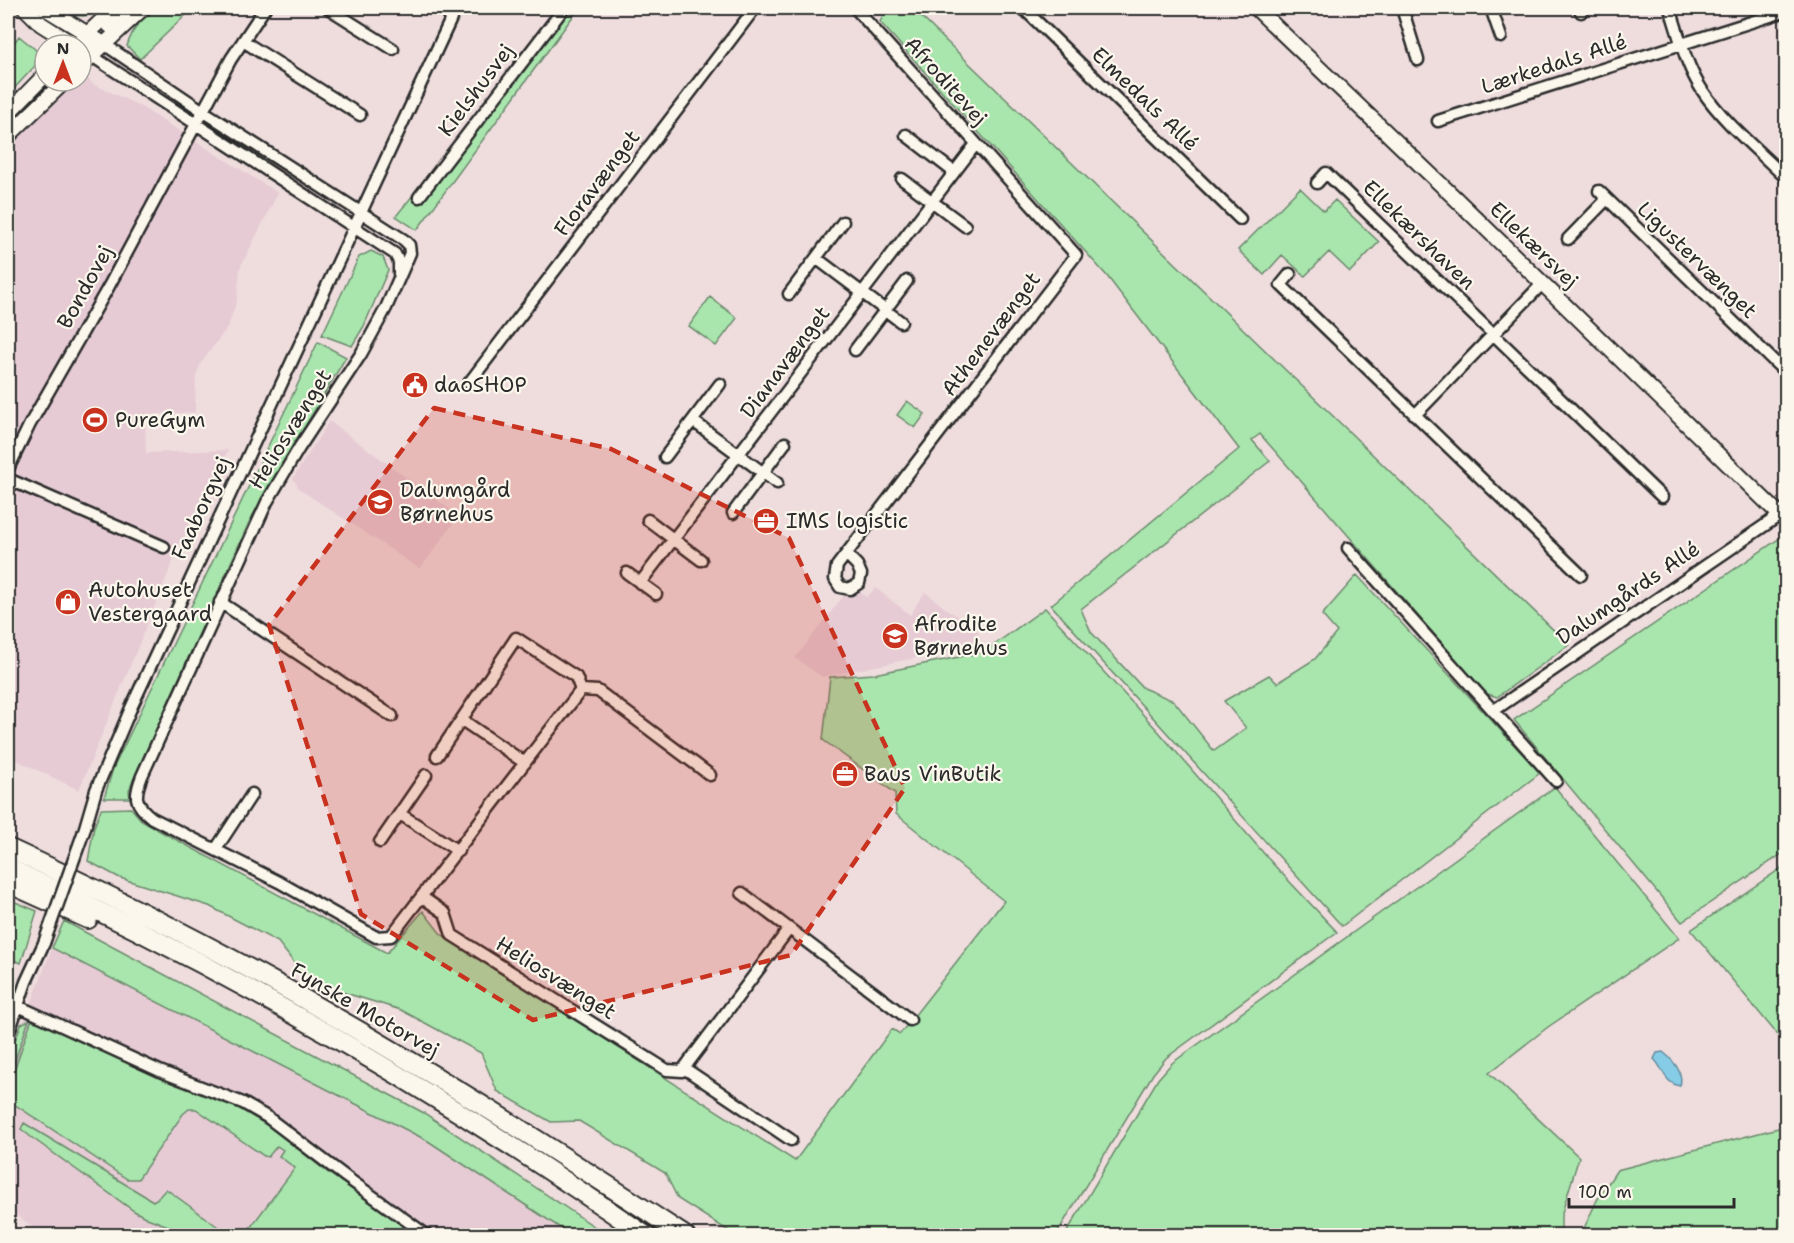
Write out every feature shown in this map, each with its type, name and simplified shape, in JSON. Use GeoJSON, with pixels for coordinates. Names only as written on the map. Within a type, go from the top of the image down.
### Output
{"type":"FeatureCollection","features":[{"type":"Feature","properties":{"kind":"highway"},"geometry":{"type":"LineString","coordinates":[[8,842],[46,866]]}},
{"type":"Feature","properties":{"kind":"highway","name":"Fynske Motorvej"},"geometry":{"type":"LineString","coordinates":[[8,848],[236,961],[335,1017],[529,1134],[685,1236]]}},
{"type":"Feature","properties":{"kind":"highway","name":"Fynske Motorvej"},"geometry":{"type":"LineString","coordinates":[[8,868],[128,926],[246,988],[383,1065],[510,1143],[646,1236]]}},
{"type":"Feature","properties":{"kind":"highway"},"geometry":{"type":"LineString","coordinates":[[8,883],[167,956],[246,988]]}},
{"type":"Feature","properties":{"kind":"street"},"geometry":{"type":"LineString","coordinates":[[25,8],[41,24],[55,33]]}},
{"type":"Feature","properties":{"kind":"street"},"geometry":{"type":"LineString","coordinates":[[45,8],[361,211]]}},
{"type":"Feature","properties":{"kind":"street"},"geometry":{"type":"LineString","coordinates":[[96,39],[116,8]]}},
{"type":"Feature","properties":{"kind":"street"},"geometry":{"type":"LineString","coordinates":[[93,41],[129,8]]}},
{"type":"Feature","properties":{"kind":"street"},"geometry":{"type":"LineString","coordinates":[[93,41],[143,8]]}},
{"type":"Feature","properties":{"kind":"street","name":"Bondovej"},"geometry":{"type":"LineString","coordinates":[[8,469],[30,424],[109,286],[203,111],[243,41],[265,8]]}},
{"type":"Feature","properties":{"kind":"street"},"geometry":{"type":"LineString","coordinates":[[328,8],[393,49]]}},
{"type":"Feature","properties":{"kind":"street","name":"Faaborgvej"},"geometry":{"type":"LineString","coordinates":[[8,1035],[44,943],[84,831],[96,790],[131,708],[456,8]]}},
{"type":"Feature","properties":{"kind":"street","name":"Kielshusvej"},"geometry":{"type":"LineString","coordinates":[[419,197],[564,8]]}},
{"type":"Feature","properties":{"kind":"street","name":"Floravænget"},"geometry":{"type":"LineString","coordinates":[[469,383],[755,8]]}},
{"type":"Feature","properties":{"kind":"street"},"geometry":{"type":"LineString","coordinates":[[855,8],[863,17],[873,8]]}},
{"type":"Feature","properties":{"kind":"street","name":"Elmedals Allé"},"geometry":{"type":"LineString","coordinates":[[1023,8],[1240,219]]}},
{"type":"Feature","properties":{"kind":"street","name":"Ellekærsvej"},"geometry":{"type":"LineString","coordinates":[[1256,8],[1783,513]]}},
{"type":"Feature","properties":{"kind":"street"},"geometry":{"type":"LineString","coordinates":[[1402,8],[1418,60]]}},
{"type":"Feature","properties":{"kind":"street"},"geometry":{"type":"LineString","coordinates":[[1491,8],[1501,37]]}},
{"type":"Feature","properties":{"kind":"street"},"geometry":{"type":"LineString","coordinates":[[1670,8],[1689,68],[1702,91],[1727,120],[1786,178]]}},
{"type":"Feature","properties":{"kind":"street","name":"Lærkedals Allé"},"geometry":{"type":"LineString","coordinates":[[1438,121],[1786,11]]}},
{"type":"Feature","properties":{"kind":"street","name":"Afroditevej"},"geometry":{"type":"LineString","coordinates":[[863,17],[976,144]]}},
{"type":"Feature","properties":{"kind":"street"},"geometry":{"type":"LineString","coordinates":[[243,41],[360,115]]}},
{"type":"Feature","properties":{"kind":"street"},"geometry":{"type":"LineString","coordinates":[[93,58],[197,123],[395,254],[399,262],[399,280]]}},
{"type":"Feature","properties":{"kind":"street"},"geometry":{"type":"LineString","coordinates":[[8,113],[33,87]]}},
{"type":"Feature","properties":{"kind":"street"},"geometry":{"type":"LineString","coordinates":[[8,125],[41,93]]}},
{"type":"Feature","properties":{"kind":"street"},"geometry":{"type":"LineString","coordinates":[[8,136],[53,93]]}},
{"type":"Feature","properties":{"kind":"street"},"geometry":{"type":"LineString","coordinates":[[906,135],[954,172]]}},
{"type":"Feature","properties":{"kind":"street","name":"Dianavænget"},"geometry":{"type":"LineString","coordinates":[[640,583],[976,144]]}},
{"type":"Feature","properties":{"kind":"street","name":"Athenevænget"},"geometry":{"type":"LineString","coordinates":[[847,555],[1076,255],[976,144]]}},
{"type":"Feature","properties":{"kind":"street","name":"Ellekærshaven"},"geometry":{"type":"LineString","coordinates":[[1317,183],[1326,173],[1662,497]]}},
{"type":"Feature","properties":{"kind":"street"},"geometry":{"type":"LineString","coordinates":[[902,178],[965,226]]}},
{"type":"Feature","properties":{"kind":"street","name":"Ligustervænget"},"geometry":{"type":"LineString","coordinates":[[1568,239],[1603,195],[1786,374]]}},
{"type":"Feature","properties":{"kind":"street","name":"Heliosvænget"},"geometry":{"type":"LineString","coordinates":[[361,211],[409,245],[410,253],[399,280],[361,354],[281,477],[220,602],[142,776],[136,796],[138,804],[152,818],[279,882],[376,937],[391,936],[581,690]]}},
{"type":"Feature","properties":{"kind":"street","name":"Dianavænget"},"geometry":{"type":"LineString","coordinates":[[789,294],[843,222]]}},
{"type":"Feature","properties":{"kind":"street"},"geometry":{"type":"LineString","coordinates":[[816,258],[901,322]]}},
{"type":"Feature","properties":{"kind":"street"},"geometry":{"type":"LineString","coordinates":[[1290,274],[1281,285],[1581,575]]}},
{"type":"Feature","properties":{"kind":"street"},"geometry":{"type":"LineString","coordinates":[[855,350],[907,280]]}},
{"type":"Feature","properties":{"kind":"street"},"geometry":{"type":"LineString","coordinates":[[1415,415],[1543,284]]}},
{"type":"Feature","properties":{"kind":"street","name":"Dianavænget"},"geometry":{"type":"LineString","coordinates":[[665,457],[720,384]]}},
{"type":"Feature","properties":{"kind":"street"},"geometry":{"type":"LineString","coordinates":[[693,421],[777,483]]}},
{"type":"Feature","properties":{"kind":"street"},"geometry":{"type":"LineString","coordinates":[[733,513],[785,443]]}},
{"type":"Feature","properties":{"kind":"street"},"geometry":{"type":"LineString","coordinates":[[8,479],[164,547]]}},
{"type":"Feature","properties":{"kind":"street","name":"Dalumgårds Allé"},"geometry":{"type":"LineString","coordinates":[[1493,711],[1783,513]]}},
{"type":"Feature","properties":{"kind":"street"},"geometry":{"type":"LineString","coordinates":[[648,520],[701,560]]}},
{"type":"Feature","properties":{"kind":"street"},"geometry":{"type":"LineString","coordinates":[[1348,548],[1556,781]]}},
{"type":"Feature","properties":{"kind":"street"},"geometry":{"type":"LineString","coordinates":[[627,573],[656,594]]}},
{"type":"Feature","properties":{"kind":"street"},"geometry":{"type":"LineString","coordinates":[[220,602],[392,716]]}},
{"type":"Feature","properties":{"kind":"street"},"geometry":{"type":"LineString","coordinates":[[437,756],[516,638],[576,677],[581,690],[598,691],[710,775]]}},
{"type":"Feature","properties":{"kind":"street"},"geometry":{"type":"LineString","coordinates":[[462,720],[525,763]]}},
{"type":"Feature","properties":{"kind":"street"},"geometry":{"type":"LineString","coordinates":[[380,842],[426,775]]}},
{"type":"Feature","properties":{"kind":"street"},"geometry":{"type":"LineString","coordinates":[[216,849],[252,794]]}},
{"type":"Feature","properties":{"kind":"street"},"geometry":{"type":"LineString","coordinates":[[400,814],[458,851]]}},
{"type":"Feature","properties":{"kind":"street"},"geometry":{"type":"LineString","coordinates":[[742,893],[910,1020]]}},
{"type":"Feature","properties":{"kind":"street","name":"Heliosvænget"},"geometry":{"type":"LineString","coordinates":[[422,897],[445,913],[452,935],[667,1070],[682,1071],[684,1068],[791,1140]]}},
{"type":"Feature","properties":{"kind":"street"},"geometry":{"type":"LineString","coordinates":[[684,1068],[789,929]]}},
{"type":"Feature","properties":{"kind":"street"},"geometry":{"type":"LineString","coordinates":[[18,1006],[162,1072],[243,1103],[267,1117],[428,1236]]}},
{"type":"Feature","properties":{"kind":"highlighted area"},"geometry":{"type":"Polygon","coordinates":[[[434,408],[611,449],[789,538],[905,788],[791,955],[533,1020],[361,914],[269,625],[434,408]]]}},
{"type":"Feature","properties":{"kind":"shaded area"},"geometry":{"type":"Polygon","coordinates":[[[93,84],[138,105],[278,193],[240,268],[237,300],[228,327],[201,363],[196,376],[195,412],[145,415],[146,453],[228,450],[181,542],[79,790],[8,756],[8,146],[65,93],[93,93],[93,84]]]}},
{"type":"Feature","properties":{"kind":"shaded area","name":"Dalumgård Børnehus"},"geometry":{"type":"Polygon","coordinates":[[[329,421],[459,516],[420,569],[299,489],[293,478],[329,421]]]}},
{"type":"Feature","properties":{"kind":"shaded area","name":"Afrodite Børnehus"},"geometry":{"type":"Polygon","coordinates":[[[876,588],[910,615],[925,592],[949,611],[978,627],[979,645],[822,677],[795,658],[844,595],[860,592],[866,597],[876,588]]]}},
{"type":"Feature","properties":{"kind":"shaded area"},"geometry":{"type":"Polygon","coordinates":[[[52,948],[428,1141],[571,1235],[128,1236],[126,1226],[43,1235],[8,1209],[8,1066],[52,948]]]}},
{"type":"Feature","properties":{"kind":"green space"},"geometry":{"type":"Polygon","coordinates":[[[60,8],[103,8],[82,16],[71,14],[60,8]]]}},
{"type":"Feature","properties":{"kind":"green space"},"geometry":{"type":"Polygon","coordinates":[[[159,8],[193,8],[140,59],[127,46],[132,33],[139,24],[159,8]]]}},
{"type":"Feature","properties":{"kind":"green space"},"geometry":{"type":"Polygon","coordinates":[[[565,8],[579,8],[417,230],[396,216],[565,8]]]}},
{"type":"Feature","properties":{"kind":"green space"},"geometry":{"type":"Polygon","coordinates":[[[887,8],[912,8],[1569,645],[1497,697],[1485,693],[1260,434],[1252,440],[1270,461],[1081,609],[1091,632],[1143,688],[1174,701],[1214,751],[1246,728],[1224,701],[1269,675],[1277,683],[1315,659],[1337,632],[1322,615],[1357,575],[1540,773],[1342,926],[1051,605],[1239,449],[1107,276],[880,22],[887,8]]]}},
{"type":"Feature","properties":{"kind":"green space"},"geometry":{"type":"Polygon","coordinates":[[[19,36],[33,48],[33,68],[8,95],[8,51],[19,36]]]}},
{"type":"Feature","properties":{"kind":"green space"},"geometry":{"type":"Polygon","coordinates":[[[1300,188],[1324,211],[1335,200],[1379,242],[1350,272],[1329,252],[1305,276],[1282,255],[1264,275],[1238,250],[1300,188]]]}},
{"type":"Feature","properties":{"kind":"green space"},"geometry":{"type":"Polygon","coordinates":[[[371,251],[383,257],[388,270],[364,326],[352,346],[322,335],[359,257],[371,251]]]}},
{"type":"Feature","properties":{"kind":"green space"},"geometry":{"type":"Polygon","coordinates":[[[710,297],[737,318],[716,346],[689,326],[710,297]]]}},
{"type":"Feature","properties":{"kind":"green space"},"geometry":{"type":"Polygon","coordinates":[[[318,342],[346,357],[250,520],[129,790],[130,798],[104,798],[113,769],[318,342]]]}},
{"type":"Feature","properties":{"kind":"green space"},"geometry":{"type":"Polygon","coordinates":[[[907,401],[925,414],[915,428],[897,415],[907,401]]]}},
{"type":"Feature","properties":{"kind":"green space"},"geometry":{"type":"Polygon","coordinates":[[[1786,534],[1786,851],[1682,922],[1514,720],[1786,534]]]}},
{"type":"Feature","properties":{"kind":"green space"},"geometry":{"type":"Polygon","coordinates":[[[1045,608],[1159,732],[1273,864],[1337,932],[1166,1058],[1153,1074],[1056,1235],[735,1235],[678,1199],[665,1173],[579,1121],[551,1122],[497,1091],[481,1053],[401,1010],[309,982],[278,942],[209,906],[120,878],[88,861],[94,827],[101,809],[131,808],[143,822],[387,953],[423,911],[441,934],[795,1161],[892,1029],[900,1034],[1004,901],[896,814],[895,793],[823,740],[830,677],[874,674],[984,652],[1045,608]]]}},
{"type":"Feature","properties":{"kind":"green space"},"geometry":{"type":"Polygon","coordinates":[[[1555,787],[1679,938],[1548,1027],[1489,1073],[1579,1157],[1561,1216],[1561,1230],[1557,1235],[1065,1235],[1158,1079],[1172,1063],[1555,787]]]}},
{"type":"Feature","properties":{"kind":"green space"},"geometry":{"type":"Polygon","coordinates":[[[1786,865],[1786,1045],[1691,930],[1786,865]]]}},
{"type":"Feature","properties":{"kind":"green space"},"geometry":{"type":"Polygon","coordinates":[[[8,899],[37,911],[21,963],[8,958],[8,899]]]}},
{"type":"Feature","properties":{"kind":"green space"},"geometry":{"type":"Polygon","coordinates":[[[64,921],[424,1113],[607,1235],[571,1235],[428,1141],[52,948],[64,921]]]}},
{"type":"Feature","properties":{"kind":"green space"},"geometry":{"type":"Polygon","coordinates":[[[29,1020],[8,1080],[8,1060],[21,1024],[29,1020]]]}},
{"type":"Feature","properties":{"kind":"green space"},"geometry":{"type":"Polygon","coordinates":[[[31,1021],[44,1023],[138,1068],[240,1109],[270,1127],[327,1172],[418,1235],[252,1235],[247,1232],[295,1168],[279,1156],[283,1150],[277,1146],[268,1157],[264,1156],[196,1109],[189,1109],[183,1114],[138,1179],[127,1179],[8,1100],[8,1088],[31,1021]]]}},
{"type":"Feature","properties":{"kind":"green space"},"geometry":{"type":"Polygon","coordinates":[[[24,1123],[153,1201],[166,1189],[225,1232],[222,1235],[192,1235],[134,1211],[21,1129],[24,1123]]]}},
{"type":"Feature","properties":{"kind":"green space"},"geometry":{"type":"Polygon","coordinates":[[[1786,1126],[1786,1235],[1581,1235],[1597,1200],[1617,1170],[1786,1126]]]}},
{"type":"Feature","properties":{"kind":"water"},"geometry":{"type":"Polygon","coordinates":[[[1663,1052],[1679,1071],[1680,1086],[1667,1079],[1654,1059],[1657,1053],[1663,1052]]]}},
{"type":"Feature","properties":{"kind":"place","name":"daoSHOP"},"geometry":{"type":"Point","coordinates":[415,385]}},
{"type":"Feature","properties":{"kind":"place","name":"PureGym"},"geometry":{"type":"Point","coordinates":[95,420]}},
{"type":"Feature","properties":{"kind":"place","name":"Dalumgård Børnehus"},"geometry":{"type":"Point","coordinates":[380,502]}},
{"type":"Feature","properties":{"kind":"place","name":"IMS logistic"},"geometry":{"type":"Point","coordinates":[766,521]}},
{"type":"Feature","properties":{"kind":"place","name":"Autohuset Vestergaard"},"geometry":{"type":"Point","coordinates":[68,602]}},
{"type":"Feature","properties":{"kind":"place","name":"Afrodite Børnehus"},"geometry":{"type":"Point","coordinates":[895,636]}},
{"type":"Feature","properties":{"kind":"place","name":"Baus VinButik"},"geometry":{"type":"Point","coordinates":[845,774]}}]}
